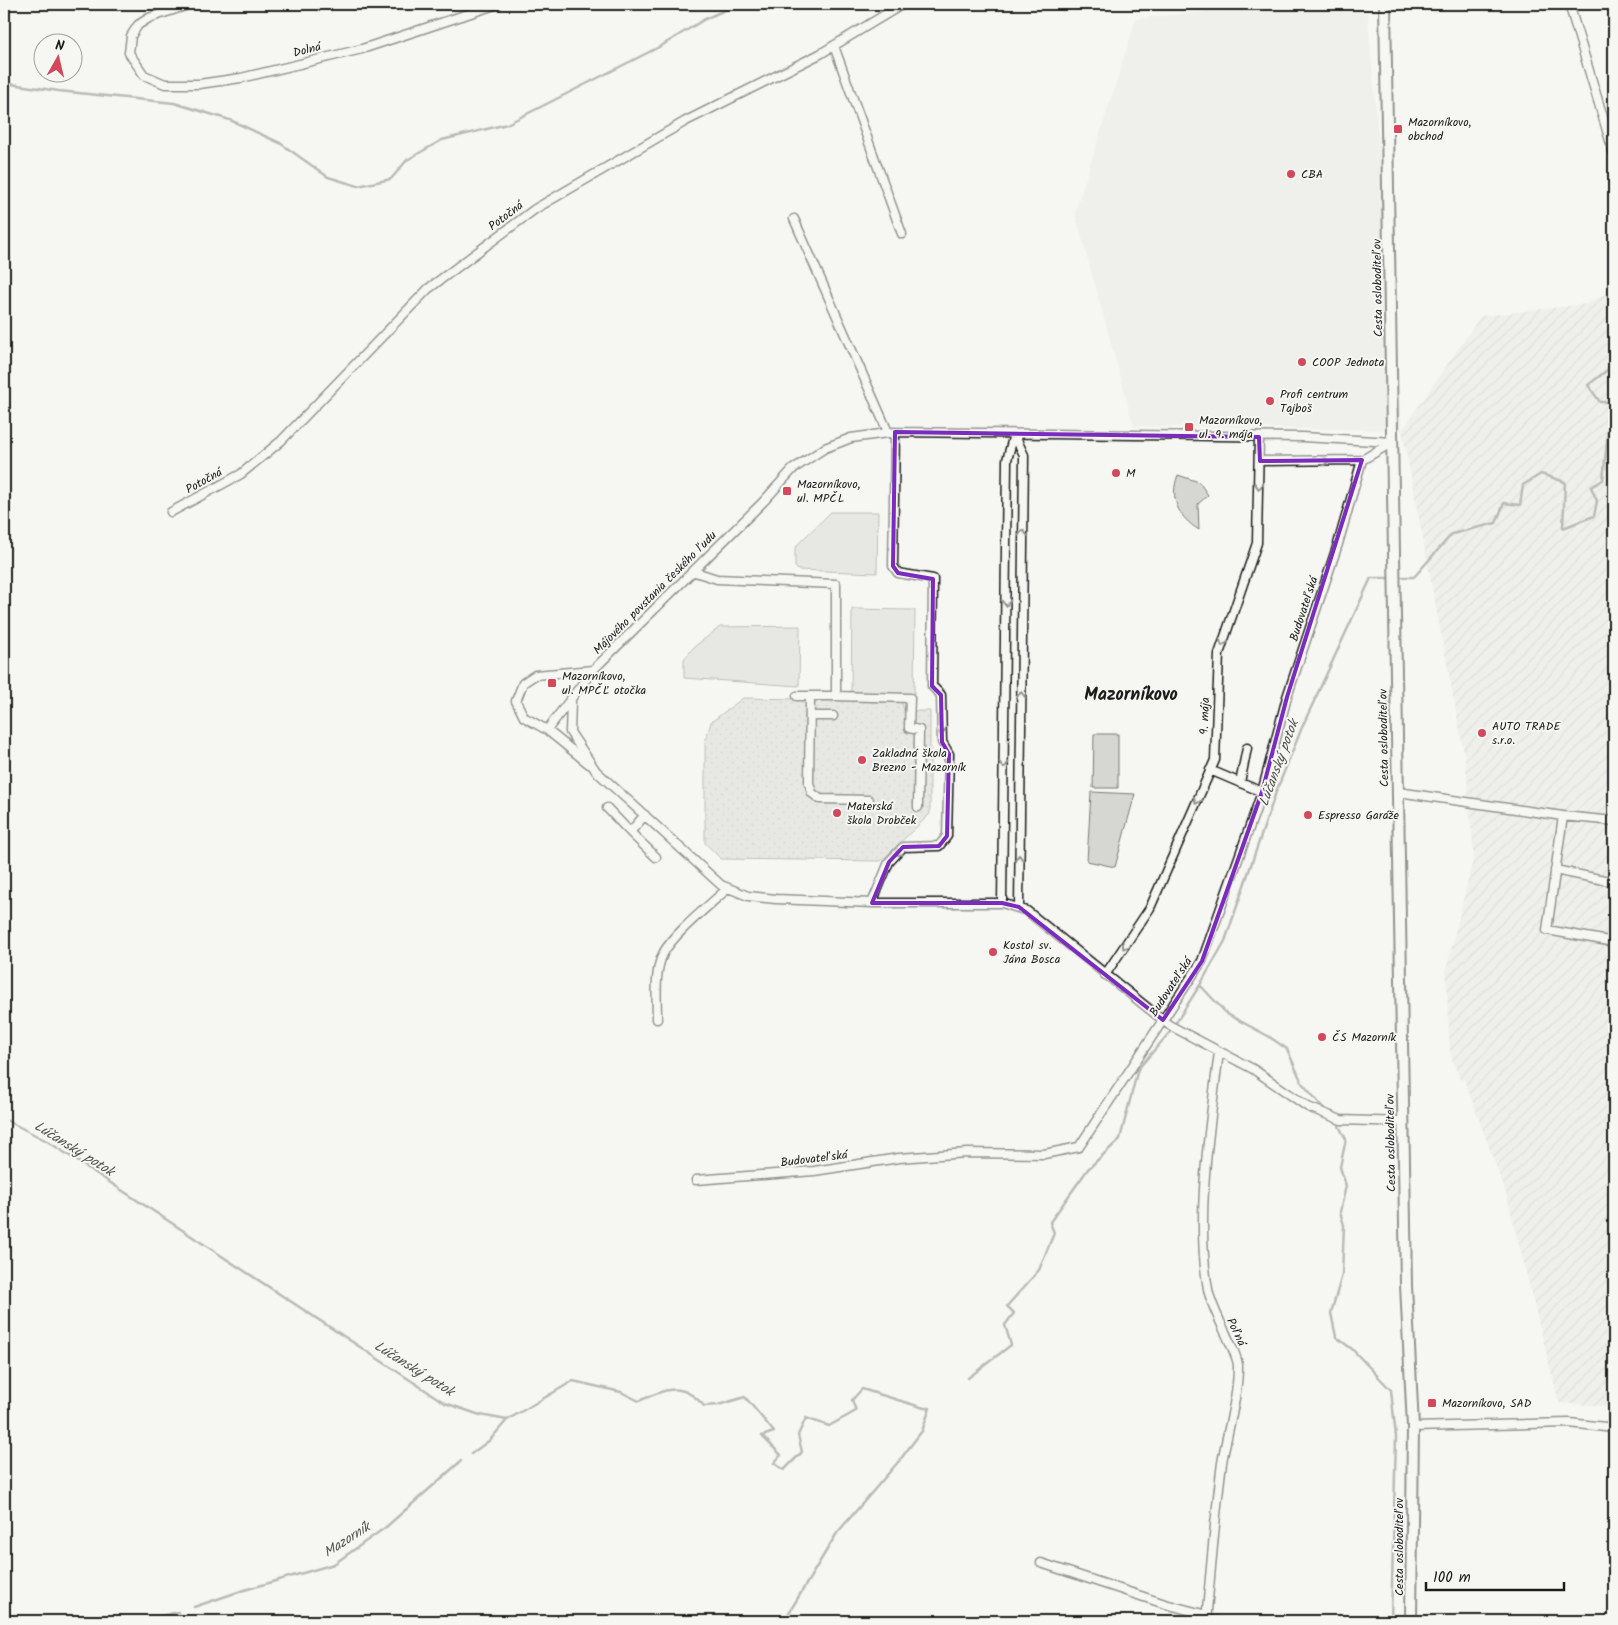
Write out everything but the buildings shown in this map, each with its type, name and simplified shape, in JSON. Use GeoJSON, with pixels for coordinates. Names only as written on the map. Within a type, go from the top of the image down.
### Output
{"type":"FeatureCollection","features":[{"type":"Feature","properties":{"kind":"main road","name":"Cesta osloboditeľov"},"geometry":{"type":"LineString","coordinates":[[1385,4],[1406,1285],[1413,1427],[1411,1621]]}},
{"type":"Feature","properties":{"kind":"street","name":"Dolná"},"geometry":{"type":"LineString","coordinates":[[191,4],[148,18],[138,25],[131,36],[129,53],[144,75],[165,84],[199,84],[241,78],[362,49],[498,4]]}},
{"type":"Feature","properties":{"kind":"street","name":"Potočná"},"geometry":{"type":"LineString","coordinates":[[171,512],[241,474],[281,441],[428,289],[535,209],[686,121],[834,46],[903,4]]}},
{"type":"Feature","properties":{"kind":"street"},"geometry":{"type":"LineString","coordinates":[[1569,4],[1614,154]]}},
{"type":"Feature","properties":{"kind":"street"},"geometry":{"type":"LineString","coordinates":[[834,46],[902,234]]}},
{"type":"Feature","properties":{"kind":"street"},"geometry":{"type":"LineString","coordinates":[[794,218],[891,432],[893,566],[898,573],[933,579],[932,686],[941,695],[942,742],[949,754],[947,836],[939,846],[903,847],[889,862],[872,903]]}},
{"type":"Feature","properties":{"kind":"street","name":"Májového povstania českého ľudu"},"geometry":{"type":"LineString","coordinates":[[547,730],[572,701],[593,670],[763,502],[793,469],[825,448],[851,438],[891,432],[1302,437],[1393,442]]}},
{"type":"Feature","properties":{"kind":"street"},"geometry":{"type":"LineString","coordinates":[[1002,903],[1007,460],[1014,434]]}},
{"type":"Feature","properties":{"kind":"street"},"geometry":{"type":"LineString","coordinates":[[1014,434],[1024,455],[1019,907]]}},
{"type":"Feature","properties":{"kind":"street","name":"9. mája"},"geometry":{"type":"LineString","coordinates":[[1105,975],[1150,908],[1214,760],[1219,654],[1257,543],[1259,437]]}},
{"type":"Feature","properties":{"kind":"street"},"geometry":{"type":"LineString","coordinates":[[1260,461],[1362,460],[1393,442]]}},
{"type":"Feature","properties":{"kind":"street","name":"Budovateľská"},"geometry":{"type":"LineString","coordinates":[[696,1180],[814,1171],[899,1158],[967,1153],[1044,1154],[1079,1147],[1166,1023],[1202,961],[1262,792],[1287,697],[1338,544],[1362,460]]}},
{"type":"Feature","properties":{"kind":"street"},"geometry":{"type":"LineString","coordinates":[[692,571],[716,579],[836,584],[836,696]]}},
{"type":"Feature","properties":{"kind":"street"},"geometry":{"type":"LineString","coordinates":[[593,670],[535,675],[523,683],[516,701],[524,717],[547,730],[596,771],[721,885],[748,896],[776,899],[872,903],[1002,903],[1019,907],[1027,911],[1166,1023],[1253,1070],[1308,1107],[1340,1120],[1403,1122]]}},
{"type":"Feature","properties":{"kind":"street"},"geometry":{"type":"LineString","coordinates":[[797,696],[910,698],[909,728],[919,730],[918,807]]}},
{"type":"Feature","properties":{"kind":"street"},"geometry":{"type":"LineString","coordinates":[[810,697],[809,783],[812,792],[820,799],[870,800]]}},
{"type":"Feature","properties":{"kind":"street"},"geometry":{"type":"LineString","coordinates":[[572,701],[570,732],[596,771]]}},
{"type":"Feature","properties":{"kind":"street"},"geometry":{"type":"LineString","coordinates":[[810,716],[833,716]]}},
{"type":"Feature","properties":{"kind":"street"},"geometry":{"type":"LineString","coordinates":[[1240,783],[1247,748]]}},
{"type":"Feature","properties":{"kind":"street"},"geometry":{"type":"LineString","coordinates":[[1210,770],[1262,792]]}},
{"type":"Feature","properties":{"kind":"street"},"geometry":{"type":"LineString","coordinates":[[1398,792],[1563,816],[1614,821]]}},
{"type":"Feature","properties":{"kind":"street"},"geometry":{"type":"LineString","coordinates":[[607,808],[656,857]]}},
{"type":"Feature","properties":{"kind":"street"},"geometry":{"type":"LineString","coordinates":[[630,832],[645,815]]}},
{"type":"Feature","properties":{"kind":"street"},"geometry":{"type":"LineString","coordinates":[[1563,816],[1547,930],[1614,942]]}},
{"type":"Feature","properties":{"kind":"street"},"geometry":{"type":"LineString","coordinates":[[1555,870],[1614,882]]}},
{"type":"Feature","properties":{"kind":"street"},"geometry":{"type":"LineString","coordinates":[[656,1019],[658,972],[663,954],[684,929],[728,888]]}},
{"type":"Feature","properties":{"kind":"street","name":"Poľná"},"geometry":{"type":"LineString","coordinates":[[1207,1619],[1222,1462],[1236,1393],[1238,1364],[1208,1291],[1203,1241],[1208,1140],[1219,1052]]}},
{"type":"Feature","properties":{"kind":"street"},"geometry":{"type":"LineString","coordinates":[[1413,1427],[1569,1423],[1614,1428]]}},
{"type":"Feature","properties":{"kind":"street"},"geometry":{"type":"LineString","coordinates":[[1041,1563],[1217,1621]]}},
{"type":"Feature","properties":{"kind":"highlighted area"},"geometry":{"type":"Polygon","coordinates":[[[895,432],[1259,437],[1260,461],[1362,460],[1287,697],[1262,792],[1202,961],[1163,1020],[1019,907],[1002,903],[872,903],[889,862],[903,847],[939,846],[947,836],[949,754],[942,742],[941,695],[932,686],[933,579],[898,573],[893,566],[895,432]]]}},
{"type":"Feature","properties":{"kind":"shaded area"},"geometry":{"type":"Polygon","coordinates":[[[1276,4],[1367,4],[1402,430],[1134,426],[1075,213],[1136,19],[1276,4]]]}},
{"type":"Feature","properties":{"kind":"shaded area"},"geometry":{"type":"Polygon","coordinates":[[[1614,290],[1614,1407],[1559,1403],[1506,1193],[1464,1079],[1460,1080],[1450,1053],[1446,970],[1474,856],[1465,758],[1402,430],[1481,316],[1586,304],[1614,290]]]}},
{"type":"Feature","properties":{"kind":"shaded area"},"geometry":{"type":"Polygon","coordinates":[[[1178,475],[1199,482],[1208,495],[1198,504],[1199,530],[1186,519],[1177,506],[1175,483],[1178,475]]]}},
{"type":"Feature","properties":{"kind":"shaded area"},"geometry":{"type":"Polygon","coordinates":[[[831,512],[878,512],[877,573],[798,570],[795,567],[795,549],[831,512]]]}},
{"type":"Feature","properties":{"kind":"shaded area"},"geometry":{"type":"Polygon","coordinates":[[[852,609],[915,610],[914,694],[851,693],[852,609]]]}},
{"type":"Feature","properties":{"kind":"shaded area"},"geometry":{"type":"Polygon","coordinates":[[[800,626],[799,686],[684,678],[684,659],[694,647],[720,627],[800,626]]]}},
{"type":"Feature","properties":{"kind":"shaded area"},"geometry":{"type":"Polygon","coordinates":[[[743,698],[798,699],[804,700],[807,705],[813,705],[820,700],[901,700],[904,711],[930,711],[930,814],[881,861],[721,859],[705,843],[705,742],[711,722],[743,698]]]}},
{"type":"Feature","properties":{"kind":"shaded area"},"geometry":{"type":"Polygon","coordinates":[[[1094,734],[1118,734],[1118,788],[1093,788],[1094,734]]]}},
{"type":"Feature","properties":{"kind":"shaded area"},"geometry":{"type":"Polygon","coordinates":[[[1091,792],[1135,794],[1115,867],[1087,861],[1091,792]]]}},
{"type":"Feature","properties":{"kind":"waterway"},"geometry":{"type":"LineString","coordinates":[[4,83],[59,91],[174,103],[230,120],[280,143],[328,177],[358,186],[391,179],[407,160],[442,140],[507,124],[661,46],[705,19],[738,4]]}},
{"type":"Feature","properties":{"kind":"waterway","name":"Lúčanský potok"},"geometry":{"type":"LineString","coordinates":[[1398,577],[1414,577],[1452,534],[1496,523],[1504,503],[1520,505],[1523,485],[1541,474],[1565,482],[1563,528],[1594,516],[1597,501],[1591,487],[1603,480],[1611,402],[1600,402],[1588,385],[1614,365]]}},
{"type":"Feature","properties":{"kind":"waterway","name":"Lúčanský potok"},"geometry":{"type":"LineString","coordinates":[[968,1378],[1011,1345],[1005,1325],[1014,1313],[1007,1306],[1039,1270],[1054,1233],[1050,1222],[1088,1169],[1120,1139],[1138,1069],[1170,1032],[1225,941],[1276,792],[1303,725],[1371,578],[1392,578]]}},
{"type":"Feature","properties":{"kind":"waterway"},"geometry":{"type":"LineString","coordinates":[[1200,985],[1227,1014],[1268,1036],[1287,1049],[1302,1083],[1326,1111]]}},
{"type":"Feature","properties":{"kind":"waterway","name":"Lúčanský potok"},"geometry":{"type":"LineString","coordinates":[[4,1119],[47,1141],[445,1403],[480,1415],[507,1420],[573,1381],[621,1392],[639,1401],[657,1393],[673,1390],[681,1390],[688,1393],[704,1406],[718,1405],[745,1397],[774,1432],[762,1436],[781,1455],[774,1463],[784,1470],[802,1452],[798,1435],[806,1418],[829,1426],[856,1411],[852,1400],[862,1389],[924,1408],[930,1408],[922,1431],[899,1461],[837,1533],[787,1616],[790,1621]]}},
{"type":"Feature","properties":{"kind":"waterway"},"geometry":{"type":"LineString","coordinates":[[1339,1126],[1346,1139],[1340,1167],[1346,1186],[1340,1212],[1344,1225],[1342,1275],[1331,1313],[1336,1337],[1352,1349],[1391,1390],[1396,1437],[1391,1621]]}},
{"type":"Feature","properties":{"kind":"waterway","name":"Mazorník"},"geometry":{"type":"LineString","coordinates":[[471,1454],[490,1440],[507,1420]]}},
{"type":"Feature","properties":{"kind":"waterway","name":"Mazorník"},"geometry":{"type":"LineString","coordinates":[[194,1607],[334,1564],[386,1527],[461,1461]]}},
{"type":"Feature","properties":{"kind":"waterway","name":"Mazorník"},"geometry":{"type":"LineString","coordinates":[[140,1621],[178,1612]]}},
{"type":"Feature","properties":{"kind":"place","name":"Mazorníkovo, obchod"},"geometry":{"type":"Point","coordinates":[1398,129]}},
{"type":"Feature","properties":{"kind":"place","name":"CBA"},"geometry":{"type":"Point","coordinates":[1291,174]}},
{"type":"Feature","properties":{"kind":"place","name":"COOP Jednota"},"geometry":{"type":"Point","coordinates":[1302,362]}},
{"type":"Feature","properties":{"kind":"place","name":"Profi centrum Tajboš"},"geometry":{"type":"Point","coordinates":[1270,401]}},
{"type":"Feature","properties":{"kind":"place","name":"Mazorníkovo, ul. 9. mája"},"geometry":{"type":"Point","coordinates":[1189,427]}},
{"type":"Feature","properties":{"kind":"place","name":"M"},"geometry":{"type":"Point","coordinates":[1116,473]}},
{"type":"Feature","properties":{"kind":"place","name":"Mazorníkovo, ul. MPČL"},"geometry":{"type":"Point","coordinates":[787,491]}},
{"type":"Feature","properties":{"kind":"place","name":"Mazorníkovo, ul. MPČĽ otočka"},"geometry":{"type":"Point","coordinates":[552,683]}},
{"type":"Feature","properties":{"kind":"place","name":"AUTO TRADE s.r.o."},"geometry":{"type":"Point","coordinates":[1482,733]}},
{"type":"Feature","properties":{"kind":"place","name":"Zakladná škola Brezno - Mazorník"},"geometry":{"type":"Point","coordinates":[862,760]}},
{"type":"Feature","properties":{"kind":"place","name":"Materská škola Drobček"},"geometry":{"type":"Point","coordinates":[837,813]}},
{"type":"Feature","properties":{"kind":"place","name":"Espresso Garáže"},"geometry":{"type":"Point","coordinates":[1308,815]}},
{"type":"Feature","properties":{"kind":"place","name":"Kostol sv. Jána Bosca"},"geometry":{"type":"Point","coordinates":[993,952]}},
{"type":"Feature","properties":{"kind":"place","name":"ČS Mazorník"},"geometry":{"type":"Point","coordinates":[1322,1037]}},
{"type":"Feature","properties":{"kind":"place","name":"Mazorníkovo, SAD"},"geometry":{"type":"Point","coordinates":[1432,1403]}},
{"type":"Feature","properties":{"kind":"district","name":"Mazorníkovo"},"geometry":{"type":"Point","coordinates":[1131,695]}}]}
